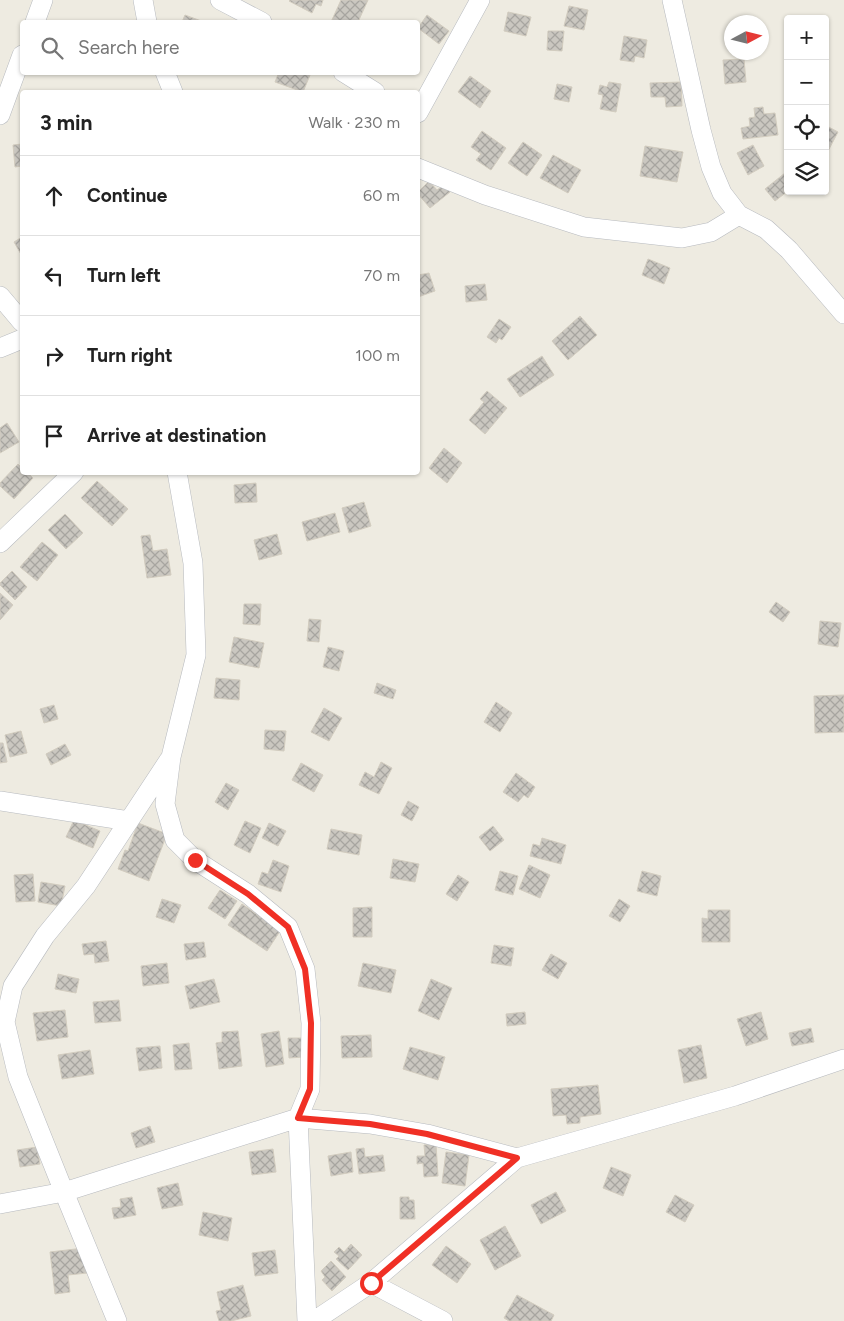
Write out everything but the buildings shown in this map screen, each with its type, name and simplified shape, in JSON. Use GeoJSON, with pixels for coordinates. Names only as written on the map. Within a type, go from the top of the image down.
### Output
{"type":"FeatureCollection","features":[{"type":"Feature","properties":{"kind":"street"},"geometry":{"type":"LineString","coordinates":[[36,20],[43,0]]}},
{"type":"Feature","properties":{"kind":"street"},"geometry":{"type":"LineString","coordinates":[[143,0],[146,20]]}},
{"type":"Feature","properties":{"kind":"street"},"geometry":{"type":"LineString","coordinates":[[220,0],[258,20]]}},
{"type":"Feature","properties":{"kind":"street"},"geometry":{"type":"LineString","coordinates":[[420,109],[480,0]]}},
{"type":"Feature","properties":{"kind":"street"},"geometry":{"type":"LineString","coordinates":[[672,0],[701,130],[711,167],[722,193],[739,214],[766,229],[790,250],[844,314]]}},
{"type":"Feature","properties":{"kind":"street"},"geometry":{"type":"LineString","coordinates":[[0,114],[20,60]]}},
{"type":"Feature","properties":{"kind":"street"},"geometry":{"type":"LineString","coordinates":[[166,75],[172,90]]}},
{"type":"Feature","properties":{"kind":"street"},"geometry":{"type":"LineString","coordinates":[[348,75],[372,90]]}},
{"type":"Feature","properties":{"kind":"street"},"geometry":{"type":"LineString","coordinates":[[420,169],[485,195],[584,227],[682,238],[711,232],[739,214]]}},
{"type":"Feature","properties":{"kind":"street"},"geometry":{"type":"LineString","coordinates":[[0,296],[20,320]]}},
{"type":"Feature","properties":{"kind":"street"},"geometry":{"type":"LineString","coordinates":[[0,348],[20,340]]}},
{"type":"Feature","properties":{"kind":"street"},"geometry":{"type":"LineString","coordinates":[[0,543],[71,475]]}},
{"type":"Feature","properties":{"kind":"street"},"geometry":{"type":"LineString","coordinates":[[178,475],[193,563],[196,655],[171,757],[165,804],[175,840],[195,860],[248,894],[288,927],[305,969],[311,1023],[310,1089],[298,1118],[307,1321]]}},
{"type":"Feature","properties":{"kind":"street"},"geometry":{"type":"LineString","coordinates":[[117,1321],[18,1076],[5,1022],[12,986],[45,936],[86,886],[171,757]]}},
{"type":"Feature","properties":{"kind":"street"},"geometry":{"type":"LineString","coordinates":[[0,801],[129,820]]}},
{"type":"Feature","properties":{"kind":"street"},"geometry":{"type":"LineString","coordinates":[[314,1321],[371,1283],[517,1158],[735,1096],[844,1059]]}},
{"type":"Feature","properties":{"kind":"street"},"geometry":{"type":"LineString","coordinates":[[0,1204],[64,1192],[298,1118],[370,1124],[417,1132],[517,1158]]}},
{"type":"Feature","properties":{"kind":"street"},"geometry":{"type":"LineString","coordinates":[[371,1283],[443,1321]]}},
{"type":"Feature","properties":{"kind":"route"},"geometry":{"type":"LineString","coordinates":[[195,860],[248,894],[288,927],[305,969],[311,1023],[310,1089],[298,1118],[370,1124],[427,1134],[517,1158],[371,1283]]}}]}
